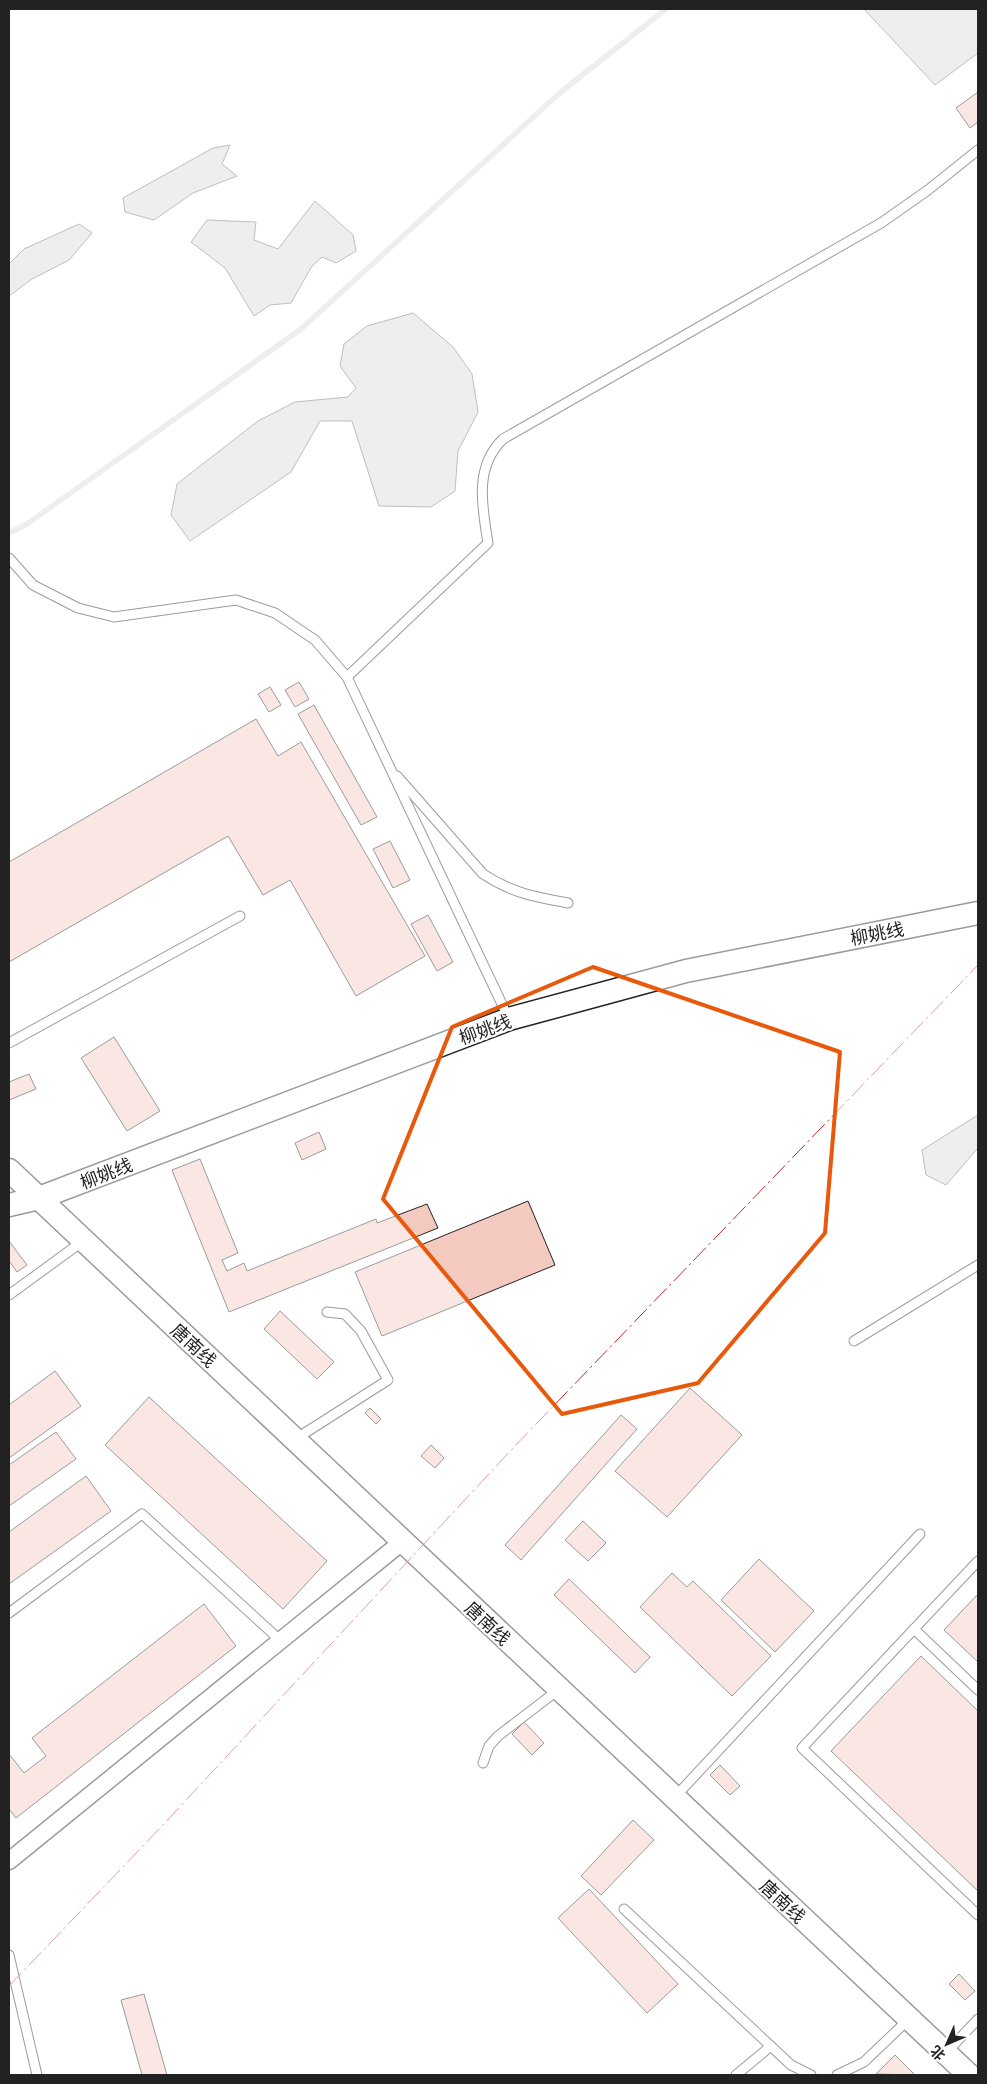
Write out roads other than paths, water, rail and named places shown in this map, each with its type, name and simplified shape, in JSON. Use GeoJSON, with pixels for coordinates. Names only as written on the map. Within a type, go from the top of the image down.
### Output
{"type":"FeatureCollection","features":[{"type":"Feature","properties":{"kind":"street","name":"柳姚线"},"geometry":{"type":"LineString","coordinates":[[9,1205],[38,1198],[509,1019],[686,970],[978,913]]}},
{"type":"Feature","properties":{"kind":"street","name":"唐南线"},"geometry":{"type":"LineString","coordinates":[[9,1170],[969,2075]]}},
{"type":"Feature","properties":{"kind":"street"},"geometry":{"type":"LineString","coordinates":[[9,1861],[402,1542]]}},
{"type":"Feature","properties":{"kind":"lane"},"geometry":{"type":"LineString","coordinates":[[347,677],[488,542],[482,504],[484,470],[492,450],[503,438],[881,222],[928,190],[978,150]]}},
{"type":"Feature","properties":{"kind":"lane"},"geometry":{"type":"LineString","coordinates":[[9,558],[33,585],[78,608],[114,617],[236,600],[274,613],[315,640],[347,677],[509,1019]]}},
{"type":"Feature","properties":{"kind":"lane"},"geometry":{"type":"LineString","coordinates":[[390,768],[483,874],[500,885],[520,894],[568,903]]}},
{"type":"Feature","properties":{"kind":"lane"},"geometry":{"type":"LineString","coordinates":[[9,1043],[240,916]]}},
{"type":"Feature","properties":{"kind":"lane"},"geometry":{"type":"LineString","coordinates":[[9,1295],[83,1240]]}},
{"type":"Feature","properties":{"kind":"lane"},"geometry":{"type":"LineString","coordinates":[[854,1341],[978,1265]]}},
{"type":"Feature","properties":{"kind":"lane"},"geometry":{"type":"LineString","coordinates":[[294,1440],[388,1380],[361,1331],[345,1314],[327,1312]]}},
{"type":"Feature","properties":{"kind":"lane"},"geometry":{"type":"LineString","coordinates":[[9,1613],[142,1514],[280,1641]]}},
{"type":"Feature","properties":{"kind":"lane"},"geometry":{"type":"LineString","coordinates":[[674,1798],[920,1534]]}},
{"type":"Feature","properties":{"kind":"lane"},"geometry":{"type":"LineString","coordinates":[[978,1560],[802,1748],[978,1915]]}},
{"type":"Feature","properties":{"kind":"lane"},"geometry":{"type":"LineString","coordinates":[[914,1629],[978,1690]]}},
{"type":"Feature","properties":{"kind":"lane"},"geometry":{"type":"LineString","coordinates":[[483,1763],[489,1746],[498,1736],[558,1689]]}},
{"type":"Feature","properties":{"kind":"lane"},"geometry":{"type":"LineString","coordinates":[[624,1909],[791,2065],[811,2075]]}},
{"type":"Feature","properties":{"kind":"lane"},"geometry":{"type":"LineString","coordinates":[[9,1955],[37,2075]]}},
{"type":"Feature","properties":{"kind":"lane"},"geometry":{"type":"LineString","coordinates":[[837,2075],[864,2062],[909,2019]]}},
{"type":"Feature","properties":{"kind":"lane"},"geometry":{"type":"LineString","coordinates":[[946,2053],[978,2019]]}},
{"type":"Feature","properties":{"kind":"lane"},"geometry":{"type":"LineString","coordinates":[[736,2075],[771,2046]]}},
{"type":"Feature","properties":{"kind":"waterway"},"geometry":{"type":"LineString","coordinates":[[9,533],[27,524],[301,329],[562,91],[666,9]]}}]}
